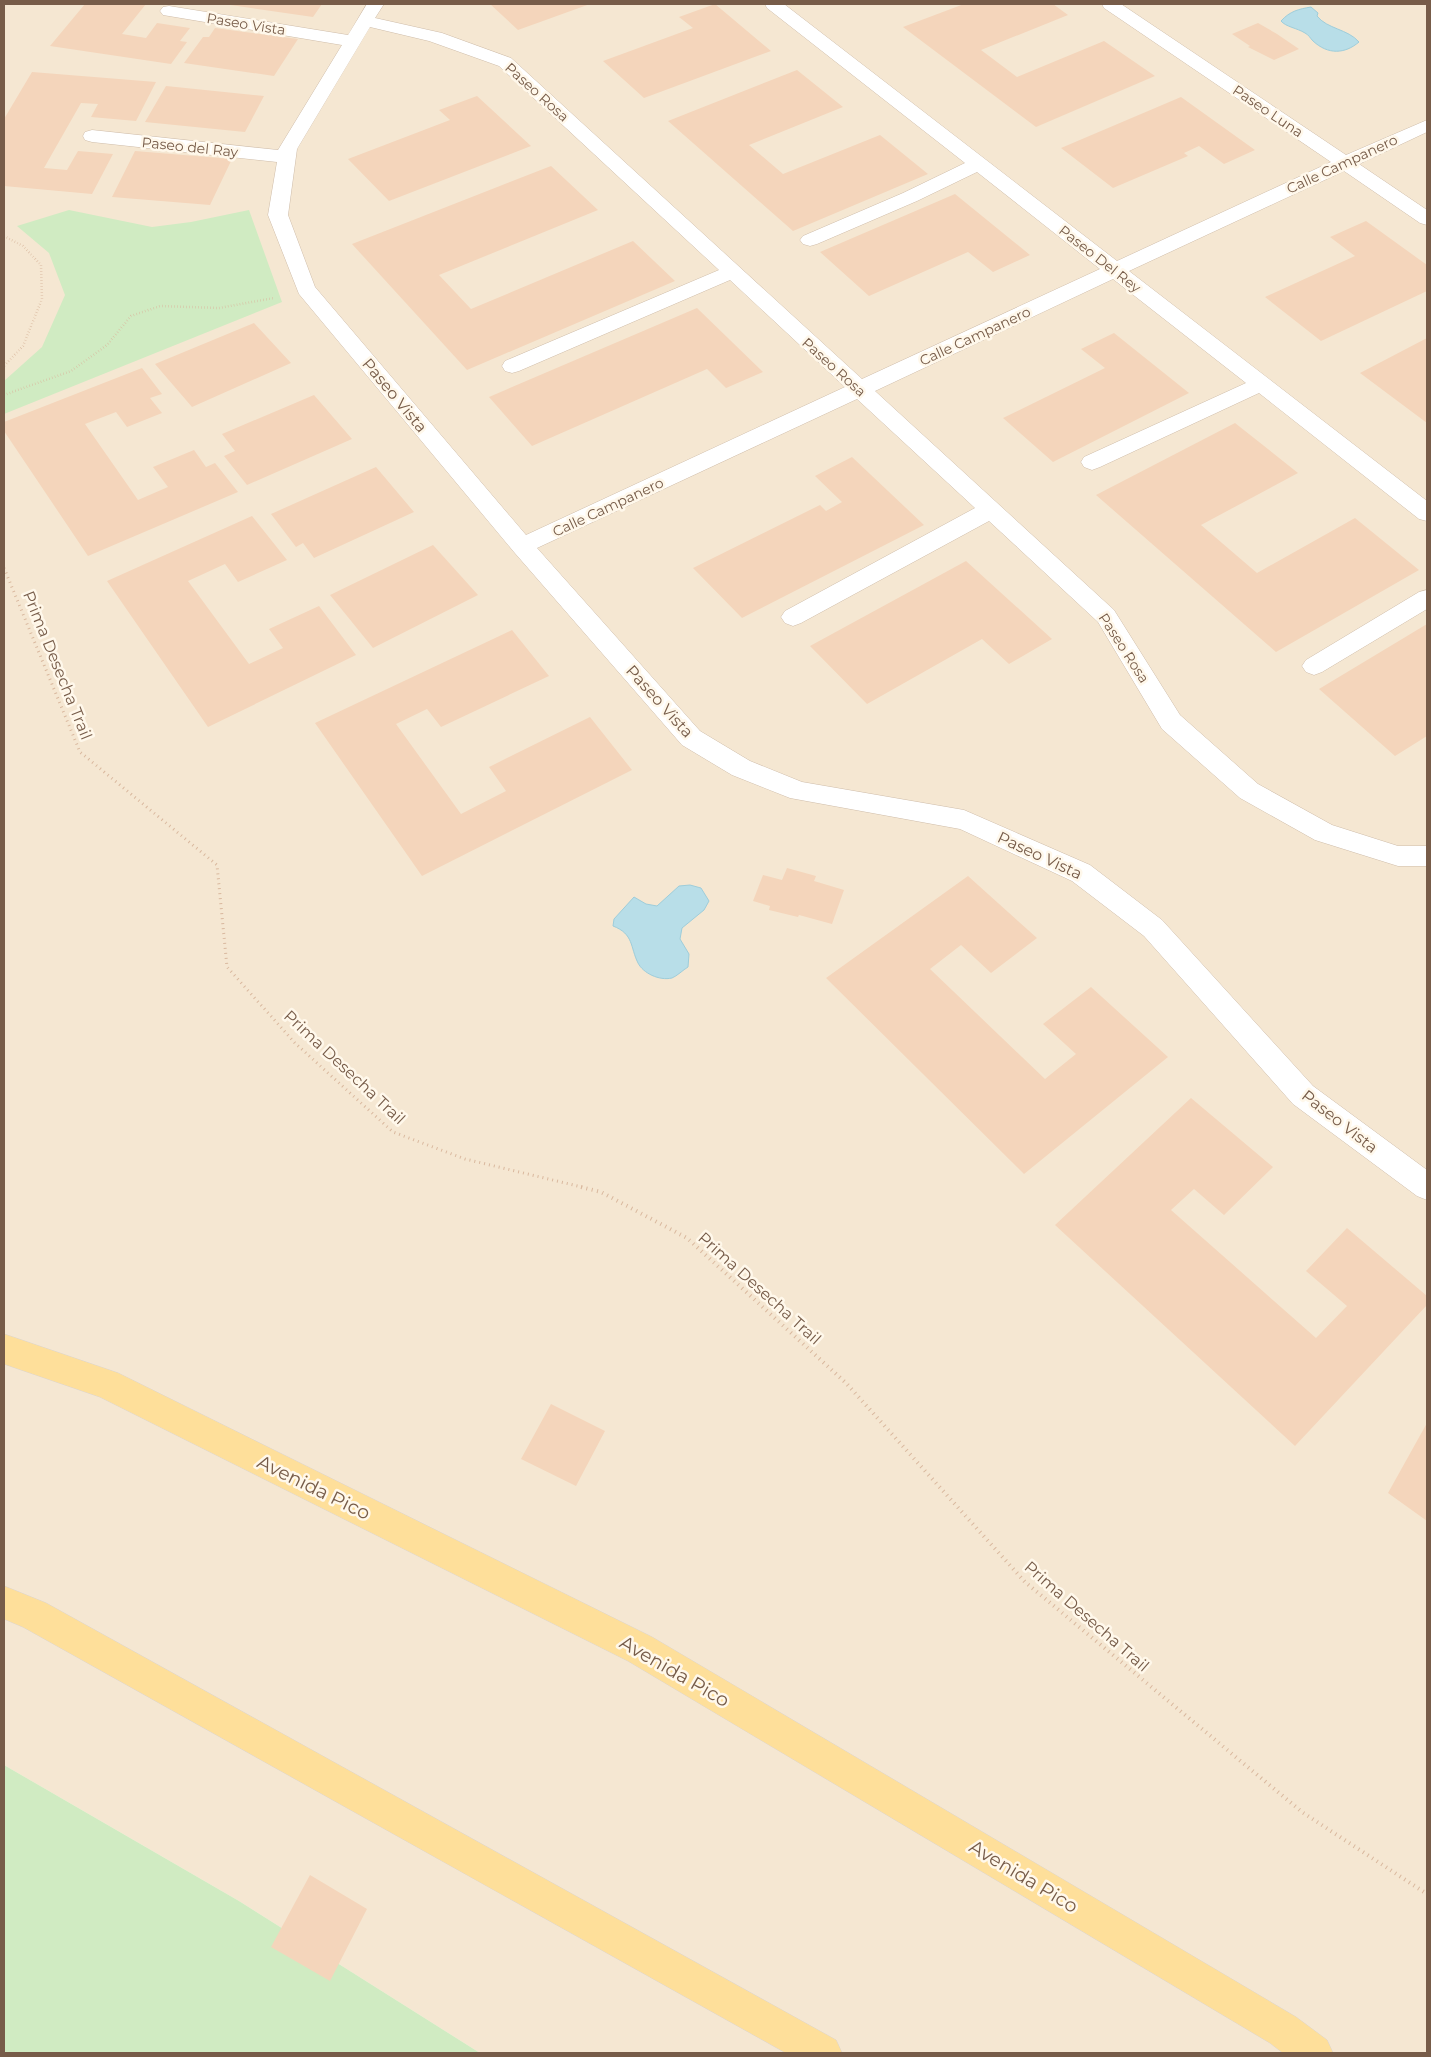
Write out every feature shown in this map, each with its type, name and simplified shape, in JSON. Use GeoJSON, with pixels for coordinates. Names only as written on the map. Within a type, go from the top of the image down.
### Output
{"type":"FeatureCollection","features":[{"type":"Feature","properties":{"kind":"main road","name":"Avenida Pico"},"geometry":{"type":"LineString","coordinates":[[4,1349],[106,1384],[640,1649],[1283,2030],[1314,2053]]}},
{"type":"Feature","properties":{"kind":"main road"},"geometry":{"type":"LineString","coordinates":[[4,1603],[34,1615],[823,2053]]}},
{"type":"Feature","properties":{"kind":"street","name":"Paseo Del Rey"},"geometry":{"type":"LineString","coordinates":[[774,4],[1427,513]]}},
{"type":"Feature","properties":{"kind":"street","name":"Paseo Luna"},"geometry":{"type":"LineString","coordinates":[[1110,4],[1427,219]]}},
{"type":"Feature","properties":{"kind":"street","name":"Paseo Vista"},"geometry":{"type":"LineString","coordinates":[[169,11],[364,22],[288,149],[278,215],[306,289],[522,546],[691,738],[741,768],[799,790],[964,820],[1082,873],[1153,928],[1303,1095],[1427,1187]]}},
{"type":"Feature","properties":{"kind":"street","name":"Paseo Rosa"},"geometry":{"type":"LineString","coordinates":[[364,22],[402,27],[455,42],[505,62],[1106,616],[1171,722],[1249,790],[1324,833],[1398,856],[1427,856]]}},
{"type":"Feature","properties":{"kind":"street","name":"Calle Campanero"},"geometry":{"type":"LineString","coordinates":[[522,546],[1427,124]]}},
{"type":"Feature","properties":{"kind":"street","name":"Paseo del Ray"},"geometry":{"type":"LineString","coordinates":[[92,136],[287,157]]}},
{"type":"Feature","properties":{"kind":"street"},"geometry":{"type":"LineString","coordinates":[[810,240],[910,197],[979,164]]}},
{"type":"Feature","properties":{"kind":"street"},"geometry":{"type":"LineString","coordinates":[[512,366],[732,272]]}},
{"type":"Feature","properties":{"kind":"street"},"geometry":{"type":"LineString","coordinates":[[1092,462],[1261,384]]}},
{"type":"Feature","properties":{"kind":"street"},"geometry":{"type":"LineString","coordinates":[[793,617],[990,510]]}},
{"type":"Feature","properties":{"kind":"street"},"geometry":{"type":"LineString","coordinates":[[1314,666],[1427,598]]}},
{"type":"Feature","properties":{"kind":"path"},"geometry":{"type":"LineString","coordinates":[[4,236],[23,246],[41,265],[42,299],[23,346],[4,366]]}},
{"type":"Feature","properties":{"kind":"path"},"geometry":{"type":"LineString","coordinates":[[4,395],[71,371],[107,345],[131,316],[160,306],[219,308],[266,300],[306,289]]}},
{"type":"Feature","properties":{"kind":"path","name":"Prima Desecha Trail"},"geometry":{"type":"LineString","coordinates":[[4,568],[80,752],[217,865],[227,967],[295,1043],[393,1132],[465,1159],[600,1192],[687,1238],[846,1383],[1026,1582],[1302,1812],[1427,1894]]}},
{"type":"Feature","properties":{"kind":"shaded area"},"geometry":{"type":"Polygon","coordinates":[[[4,4],[1427,4],[1427,2053],[480,2053],[239,1901],[4,1765],[4,4]]]}},
{"type":"Feature","properties":{"kind":"green space"},"geometry":{"type":"Polygon","coordinates":[[[69,210],[152,227],[191,222],[249,210],[282,302],[4,414],[4,381],[42,347],[65,295],[49,253],[17,226],[69,210]]]}},
{"type":"Feature","properties":{"kind":"green space"},"geometry":{"type":"Polygon","coordinates":[[[4,1765],[239,1901],[480,2053],[4,2053],[4,1765]]]}},
{"type":"Feature","properties":{"kind":"water"},"geometry":{"type":"Polygon","coordinates":[[[1311,7],[1326,24],[1349,34],[1359,42],[1342,51],[1330,51],[1319,46],[1302,31],[1281,21],[1295,11],[1311,7]]]}},
{"type":"Feature","properties":{"kind":"water"},"geometry":{"type":"Polygon","coordinates":[[[690,885],[701,888],[709,901],[704,910],[682,928],[680,939],[689,954],[688,967],[672,978],[667,979],[652,975],[640,967],[628,937],[620,929],[613,926],[614,919],[634,897],[646,904],[657,906],[679,886],[690,885]]]}},
{"type":"Feature","properties":{"kind":"building"},"geometry":{"type":"Polygon","coordinates":[[[85,4],[146,4],[122,34],[146,38],[157,23],[190,28],[180,41],[187,42],[171,64],[50,46],[85,4]]]}},
{"type":"Feature","properties":{"kind":"building"},"geometry":{"type":"Polygon","coordinates":[[[224,4],[322,4],[313,17],[224,4]]]}},
{"type":"Feature","properties":{"kind":"building"},"geometry":{"type":"Polygon","coordinates":[[[490,4],[590,4],[518,30],[490,4]]]}},
{"type":"Feature","properties":{"kind":"building"},"geometry":{"type":"Polygon","coordinates":[[[715,4],[771,51],[644,98],[603,61],[693,28],[679,17],[715,4]]]}},
{"type":"Feature","properties":{"kind":"building"},"geometry":{"type":"Polygon","coordinates":[[[964,4],[1053,4],[1068,15],[981,50],[1017,77],[1104,41],[1155,76],[1036,127],[903,27],[964,4]]]}},
{"type":"Feature","properties":{"kind":"building"},"geometry":{"type":"Polygon","coordinates":[[[1258,23],[1299,49],[1274,60],[1248,47],[1250,46],[1232,34],[1258,23]]]}},
{"type":"Feature","properties":{"kind":"building"},"geometry":{"type":"Polygon","coordinates":[[[215,28],[298,39],[274,76],[184,63],[203,37],[209,37],[215,28]]]}},
{"type":"Feature","properties":{"kind":"building"},"geometry":{"type":"Polygon","coordinates":[[[797,70],[843,107],[749,145],[783,174],[880,135],[928,174],[793,231],[668,121],[797,70]]]}},
{"type":"Feature","properties":{"kind":"building"},"geometry":{"type":"Polygon","coordinates":[[[32,72],[156,82],[136,121],[91,117],[98,104],[81,103],[44,168],[67,170],[78,151],[113,154],[92,194],[4,186],[4,119],[32,72]]]}},
{"type":"Feature","properties":{"kind":"building"},"geometry":{"type":"Polygon","coordinates":[[[166,86],[264,96],[245,132],[145,122],[166,86]]]}},
{"type":"Feature","properties":{"kind":"building"},"geometry":{"type":"Polygon","coordinates":[[[477,96],[531,146],[389,201],[348,159],[450,120],[439,110],[477,96]]]}},
{"type":"Feature","properties":{"kind":"building"},"geometry":{"type":"Polygon","coordinates":[[[1181,97],[1255,150],[1224,164],[1199,146],[1184,153],[1188,156],[1113,188],[1061,148],[1181,97]]]}},
{"type":"Feature","properties":{"kind":"building"},"geometry":{"type":"Polygon","coordinates":[[[135,151],[232,159],[210,205],[112,197],[135,151]]]}},
{"type":"Feature","properties":{"kind":"building"},"geometry":{"type":"Polygon","coordinates":[[[551,166],[598,210],[439,275],[471,309],[633,241],[675,281],[467,370],[352,244],[551,166]]]}},
{"type":"Feature","properties":{"kind":"building"},"geometry":{"type":"Polygon","coordinates":[[[955,194],[1030,255],[993,272],[968,252],[869,296],[820,252],[955,194]]]}},
{"type":"Feature","properties":{"kind":"building"},"geometry":{"type":"Polygon","coordinates":[[[1366,221],[1427,265],[1427,291],[1321,341],[1265,297],[1355,256],[1330,237],[1366,221]]]}},
{"type":"Feature","properties":{"kind":"building"},"geometry":{"type":"Polygon","coordinates":[[[697,308],[763,372],[726,388],[707,369],[532,446],[489,397],[697,308]]]}},
{"type":"Feature","properties":{"kind":"building"},"geometry":{"type":"Polygon","coordinates":[[[254,323],[291,363],[192,407],[155,364],[254,323]]]}},
{"type":"Feature","properties":{"kind":"building"},"geometry":{"type":"Polygon","coordinates":[[[1114,333],[1189,393],[1053,462],[1003,418],[1105,368],[1081,349],[1114,333]]]}},
{"type":"Feature","properties":{"kind":"building"},"geometry":{"type":"Polygon","coordinates":[[[1427,338],[1427,423],[1360,373],[1427,338]]]}},
{"type":"Feature","properties":{"kind":"building"},"geometry":{"type":"Polygon","coordinates":[[[142,368],[162,394],[150,398],[162,413],[127,427],[116,412],[85,424],[138,500],[168,487],[153,467],[194,450],[206,467],[215,463],[238,492],[88,556],[4,431],[4,422],[142,368]]]}},
{"type":"Feature","properties":{"kind":"building"},"geometry":{"type":"Polygon","coordinates":[[[314,395],[352,439],[247,485],[224,456],[235,451],[222,434],[314,395]]]}},
{"type":"Feature","properties":{"kind":"building"},"geometry":{"type":"Polygon","coordinates":[[[1235,423],[1298,473],[1201,525],[1257,573],[1355,518],[1419,570],[1276,652],[1096,495],[1235,423]]]}},
{"type":"Feature","properties":{"kind":"building"},"geometry":{"type":"Polygon","coordinates":[[[852,457],[924,525],[742,618],[693,568],[820,505],[826,511],[842,502],[815,476],[852,457]]]}},
{"type":"Feature","properties":{"kind":"building"},"geometry":{"type":"Polygon","coordinates":[[[376,467],[414,512],[314,558],[303,543],[296,547],[271,514],[376,467]]]}},
{"type":"Feature","properties":{"kind":"building"},"geometry":{"type":"Polygon","coordinates":[[[252,516],[287,560],[238,582],[225,564],[188,581],[249,664],[283,648],[269,629],[319,606],[356,655],[208,727],[107,581],[252,516]]]}},
{"type":"Feature","properties":{"kind":"building"},"geometry":{"type":"Polygon","coordinates":[[[433,545],[478,595],[373,648],[330,595],[433,545]]]}},
{"type":"Feature","properties":{"kind":"building"},"geometry":{"type":"Polygon","coordinates":[[[966,561],[1052,639],[1009,664],[982,639],[867,704],[810,646],[966,561]]]}},
{"type":"Feature","properties":{"kind":"building"},"geometry":{"type":"Polygon","coordinates":[[[1427,624],[1427,736],[1395,756],[1319,689],[1427,624]]]}},
{"type":"Feature","properties":{"kind":"building"},"geometry":{"type":"Polygon","coordinates":[[[512,630],[549,676],[441,727],[427,709],[396,724],[461,814],[506,791],[489,767],[590,717],[632,770],[422,876],[315,723],[512,630]]]}},
{"type":"Feature","properties":{"kind":"building"},"geometry":{"type":"Polygon","coordinates":[[[787,868],[816,876],[814,881],[844,890],[832,924],[799,915],[798,917],[769,910],[770,906],[753,901],[763,875],[782,880],[787,868]]]}},
{"type":"Feature","properties":{"kind":"building"},"geometry":{"type":"Polygon","coordinates":[[[968,876],[1037,938],[991,973],[961,945],[930,969],[1045,1079],[1076,1054],[1043,1024],[1091,987],[1168,1057],[1024,1174],[826,978],[968,876]]]}},
{"type":"Feature","properties":{"kind":"building"},"geometry":{"type":"Polygon","coordinates":[[[1191,1098],[1273,1167],[1224,1215],[1194,1189],[1171,1210],[1316,1338],[1347,1306],[1306,1271],[1347,1228],[1427,1296],[1427,1305],[1295,1446],[1055,1225],[1191,1098]]]}},
{"type":"Feature","properties":{"kind":"building"},"geometry":{"type":"Polygon","coordinates":[[[551,1404],[605,1431],[576,1486],[521,1459],[551,1404]]]}},
{"type":"Feature","properties":{"kind":"building"},"geometry":{"type":"Polygon","coordinates":[[[1427,1423],[1427,1521],[1388,1493],[1427,1423]]]}},
{"type":"Feature","properties":{"kind":"building"},"geometry":{"type":"Polygon","coordinates":[[[310,1875],[367,1909],[330,1981],[271,1947],[310,1875]]]}}]}
